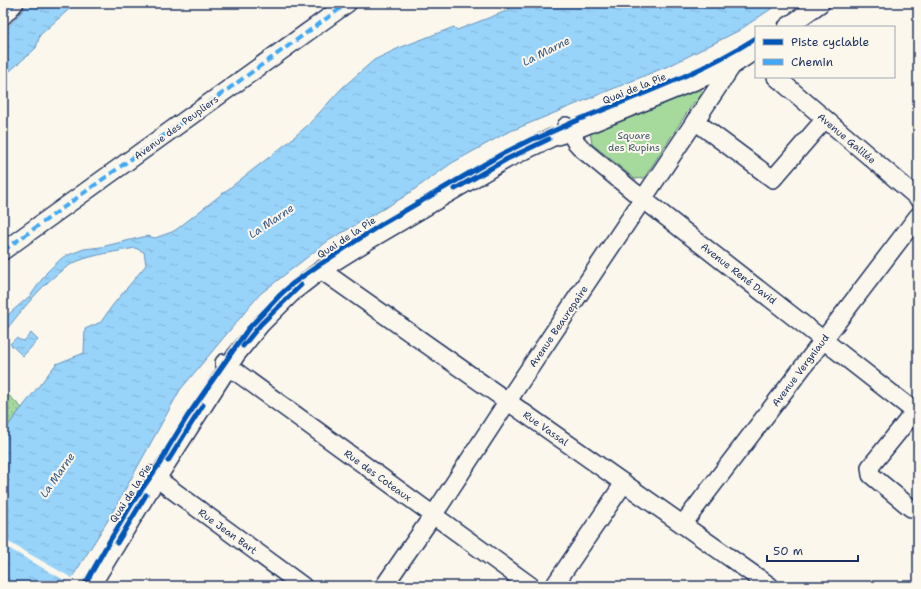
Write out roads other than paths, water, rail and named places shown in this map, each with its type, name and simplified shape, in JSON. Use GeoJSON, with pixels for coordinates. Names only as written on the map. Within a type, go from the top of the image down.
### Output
{"type":"FeatureCollection","features":[{"type":"Feature","properties":{"kind":"street"},"geometry":{"type":"LineString","coordinates":[[3,16],[15,3]]}},
{"type":"Feature","properties":{"kind":"street","name":"Avenue des Peupliers"},"geometry":{"type":"LineString","coordinates":[[3,251],[348,3]]}},
{"type":"Feature","properties":{"kind":"street"},"geometry":{"type":"LineString","coordinates":[[788,26],[821,3]]}},
{"type":"Feature","properties":{"kind":"street","name":"Quai de la Pie"},"geometry":{"type":"LineString","coordinates":[[91,586],[155,477],[226,365],[261,324],[294,291],[321,270],[506,159],[573,128],[732,66],[754,55]]}},
{"type":"Feature","properties":{"kind":"street","name":"Avenue Beaurepaire"},"geometry":{"type":"LineString","coordinates":[[384,586],[433,515],[732,66]]}},
{"type":"Feature","properties":{"kind":"street","name":"Avenue Galilée"},"geometry":{"type":"LineString","coordinates":[[777,78],[918,198]]}},
{"type":"Feature","properties":{"kind":"street"},"geometry":{"type":"LineString","coordinates":[[699,116],[773,179],[824,119]]}},
{"type":"Feature","properties":{"kind":"street","name":"Avenue René David"},"geometry":{"type":"LineString","coordinates":[[573,128],[583,150],[643,199],[824,339],[916,413]]}},
{"type":"Feature","properties":{"kind":"street","name":"Avenue Vergniaud"},"geometry":{"type":"LineString","coordinates":[[683,524],[918,216]]}},
{"type":"Feature","properties":{"kind":"street","name":"Rue Vassal"},"geometry":{"type":"LineString","coordinates":[[321,270],[770,586]]}},
{"type":"Feature","properties":{"kind":"street","name":"Rue des Coteaux"},"geometry":{"type":"LineString","coordinates":[[226,365],[531,586]]}},
{"type":"Feature","properties":{"kind":"street"},"geometry":{"type":"LineString","coordinates":[[911,508],[871,475],[870,467],[916,413]]}},
{"type":"Feature","properties":{"kind":"street","name":"Rue Jean Bart"},"geometry":{"type":"LineString","coordinates":[[155,477],[303,586]]}},
{"type":"Feature","properties":{"kind":"street"},"geometry":{"type":"LineString","coordinates":[[554,586],[624,483]]}},
{"type":"Feature","properties":{"kind":"water"},"geometry":{"type":"Polygon","coordinates":[[[29,3],[76,3],[40,35],[36,48],[3,77],[3,33],[29,3]]]}},
{"type":"Feature","properties":{"kind":"water","name":"La Marne"},"geometry":{"type":"Polygon","coordinates":[[[511,3],[780,3],[738,31],[673,64],[506,133],[452,163],[402,198],[328,241],[260,294],[180,390],[110,517],[67,586],[3,586],[3,432],[56,364],[84,353],[85,329],[101,322],[112,306],[146,265],[144,252],[135,248],[78,261],[68,266],[47,283],[3,334],[3,321],[31,295],[47,272],[63,257],[84,249],[101,247],[147,236],[155,238],[177,229],[286,144],[308,125],[342,88],[374,60],[399,48],[454,27],[457,30],[509,10],[507,5],[511,3]]]}},
{"type":"Feature","properties":{"kind":"water"},"geometry":{"type":"Polygon","coordinates":[[[31,333],[38,340],[23,356],[10,344],[16,338],[24,341],[31,333]]]}},
{"type":"Feature","properties":{"kind":"park label","name":"Square des Rupins"},"geometry":{"type":"Point","coordinates":[634,140]}}]}
